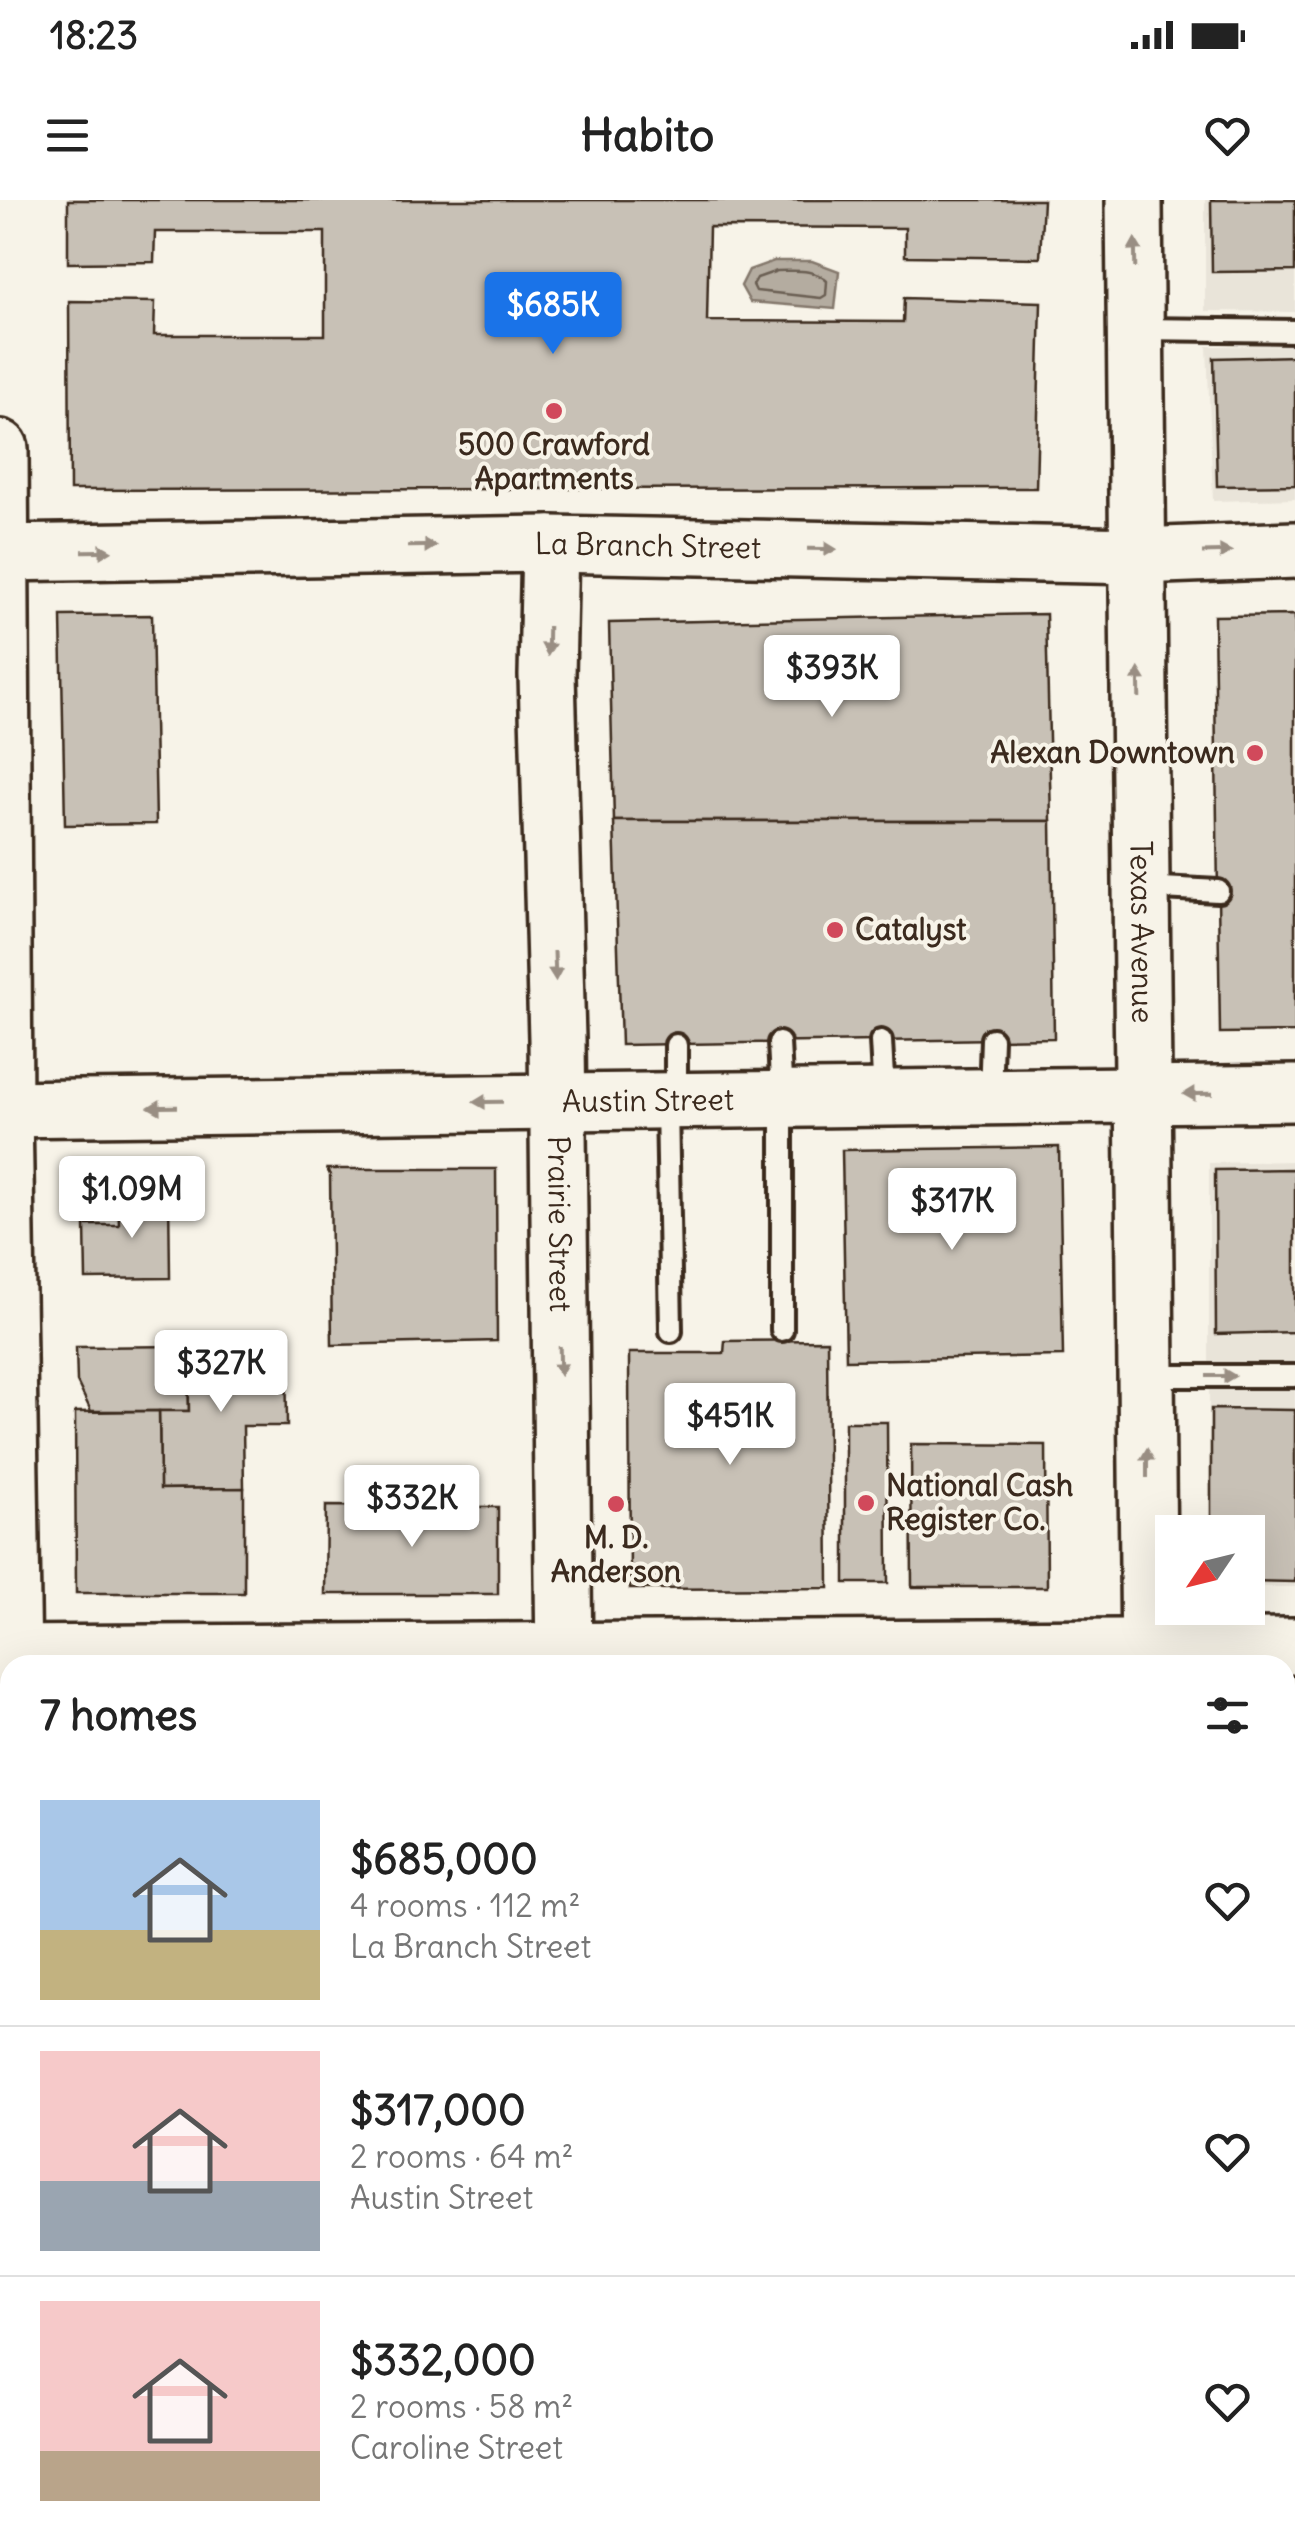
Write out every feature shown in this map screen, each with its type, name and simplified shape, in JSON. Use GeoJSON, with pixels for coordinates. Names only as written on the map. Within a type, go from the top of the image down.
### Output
{"type":"FeatureCollection","features":[{"type":"Feature","properties":{"kind":"street","name":"Texas Avenue"},"geometry":{"type":"LineString","coordinates":[[1134,200],[1149,1655]]}},
{"type":"Feature","properties":{"kind":"street"},"geometry":{"type":"LineString","coordinates":[[0,448],[9,1655]]}},
{"type":"Feature","properties":{"kind":"street","name":"La Branch Street"},"geometry":{"type":"LineString","coordinates":[[1,553],[550,544],[1138,556],[1295,550]]}},
{"type":"Feature","properties":{"kind":"street","name":"Prairie Street"},"geometry":{"type":"LineString","coordinates":[[550,544],[548,674],[557,1039],[564,1655]]}},
{"type":"Feature","properties":{"kind":"street","name":"Austin Street"},"geometry":{"type":"LineString","coordinates":[[2,1109],[1295,1093]]}},
{"type":"Feature","properties":{"kind":"street"},"geometry":{"type":"LineString","coordinates":[[1164,1655],[1295,1646]]}},
{"type":"Feature","properties":{"kind":"lane"},"geometry":{"type":"LineString","coordinates":[[1136,329],[1295,331]]}},
{"type":"Feature","properties":{"kind":"lane"},"geometry":{"type":"LineString","coordinates":[[1141,887],[1218,891]]}},
{"type":"Feature","properties":{"kind":"lane"},"geometry":{"type":"LineString","coordinates":[[990,1096],[992,1040]]}},
{"type":"Feature","properties":{"kind":"lane"},"geometry":{"type":"LineString","coordinates":[[881,1041],[884,1098]]}},
{"type":"Feature","properties":{"kind":"lane"},"geometry":{"type":"LineString","coordinates":[[778,1043],[782,1098],[782,1330]]}},
{"type":"Feature","properties":{"kind":"lane"},"geometry":{"type":"LineString","coordinates":[[671,1331],[671,1100],[676,1044]]}},
{"type":"Feature","properties":{"kind":"lane"},"geometry":{"type":"LineString","coordinates":[[1146,1376],[1295,1376]]}},
{"type":"Feature","properties":{"kind":"shaded area"},"geometry":{"type":"Polygon","coordinates":[[[1205,200],[1295,200],[1295,312],[1205,311],[1205,200]]]}},
{"type":"Feature","properties":{"kind":"shaded area"},"geometry":{"type":"Polygon","coordinates":[[[1295,345],[1295,499],[1213,501],[1207,346],[1295,345]]]}},
{"type":"Feature","properties":{"kind":"shaded area"},"geometry":{"type":"Polygon","coordinates":[[[1295,1161],[1295,1587],[1265,1587],[1265,1515],[1209,1515],[1209,1163],[1295,1161]]]}},
{"type":"Feature","properties":{"kind":"water"},"geometry":{"type":"Polygon","coordinates":[[[774,261],[812,261],[839,271],[835,309],[750,302],[741,286],[749,270],[774,261]]]}},
{"type":"Feature","properties":{"kind":"building","name":"500 Crawford Apartments"},"geometry":{"type":"Polygon","coordinates":[[[68,200],[1043,200],[1040,258],[905,256],[905,228],[709,227],[707,321],[903,322],[904,298],[1041,302],[1036,488],[70,490],[69,301],[155,302],[154,335],[325,335],[325,232],[155,232],[154,262],[68,263],[68,200]]]}},
{"type":"Feature","properties":{"kind":"building"},"geometry":{"type":"Polygon","coordinates":[[[1211,200],[1295,200],[1295,271],[1212,272],[1211,200]]]}},
{"type":"Feature","properties":{"kind":"building"},"geometry":{"type":"Polygon","coordinates":[[[1295,356],[1295,485],[1217,486],[1214,358],[1295,356]]]}},
{"type":"Feature","properties":{"kind":"building"},"geometry":{"type":"Polygon","coordinates":[[[1046,614],[1051,821],[614,821],[609,623],[1046,614]]]}},
{"type":"Feature","properties":{"kind":"building"},"geometry":{"type":"Polygon","coordinates":[[[152,615],[156,824],[65,825],[61,616],[152,615]]]}},
{"type":"Feature","properties":{"kind":"building","name":"Alexan Downtown"},"geometry":{"type":"Polygon","coordinates":[[[1295,615],[1295,1032],[1220,1033],[1214,616],[1295,615]]]}},
{"type":"Feature","properties":{"kind":"building","name":"Catalyst"},"geometry":{"type":"Polygon","coordinates":[[[614,821],[1051,821],[1054,1038],[621,1045],[614,821]]]}},
{"type":"Feature","properties":{"kind":"building"},"geometry":{"type":"Polygon","coordinates":[[[1059,1147],[1063,1356],[846,1360],[842,1150],[1059,1147]]]}},
{"type":"Feature","properties":{"kind":"building"},"geometry":{"type":"Polygon","coordinates":[[[327,1169],[496,1169],[497,1341],[332,1345],[327,1169]]]}},
{"type":"Feature","properties":{"kind":"building"},"geometry":{"type":"Polygon","coordinates":[[[1295,1169],[1295,1332],[1216,1334],[1215,1170],[1295,1169]]]}},
{"type":"Feature","properties":{"kind":"building"},"geometry":{"type":"Polygon","coordinates":[[[118,1194],[169,1194],[170,1278],[86,1279],[85,1225],[119,1225],[118,1194]]]}},
{"type":"Feature","properties":{"kind":"building"},"geometry":{"type":"Polygon","coordinates":[[[827,1340],[829,1588],[630,1589],[629,1353],[724,1353],[725,1341],[827,1340]]]}},
{"type":"Feature","properties":{"kind":"building"},"geometry":{"type":"Polygon","coordinates":[[[188,1346],[189,1411],[91,1411],[77,1382],[76,1347],[188,1346]]]}},
{"type":"Feature","properties":{"kind":"building"},"geometry":{"type":"Polygon","coordinates":[[[188,1346],[286,1346],[287,1426],[243,1426],[244,1488],[160,1489],[159,1411],[189,1411],[188,1346]]]}},
{"type":"Feature","properties":{"kind":"building"},"geometry":{"type":"Polygon","coordinates":[[[1211,1409],[1295,1410],[1295,1582],[1265,1581],[1265,1515],[1211,1515],[1211,1409]]]}},
{"type":"Feature","properties":{"kind":"building"},"geometry":{"type":"Polygon","coordinates":[[[159,1411],[160,1489],[244,1488],[244,1593],[76,1593],[75,1412],[159,1411]]]}},
{"type":"Feature","properties":{"kind":"building","name":"National Cash Register Co."},"geometry":{"type":"Polygon","coordinates":[[[845,1422],[887,1422],[888,1583],[845,1583],[845,1422]]]}},
{"type":"Feature","properties":{"kind":"building"},"geometry":{"type":"Polygon","coordinates":[[[911,1444],[1046,1445],[1047,1587],[912,1587],[911,1444]]]}},
{"type":"Feature","properties":{"kind":"building"},"geometry":{"type":"Polygon","coordinates":[[[326,1506],[498,1507],[498,1594],[325,1594],[326,1506]]]}},
{"type":"Feature","properties":{"kind":"place","name":"500 Crawford Apartments"},"geometry":{"type":"Point","coordinates":[554,411]}},
{"type":"Feature","properties":{"kind":"place","name":"Alexan Downtown"},"geometry":{"type":"Point","coordinates":[1255,753]}},
{"type":"Feature","properties":{"kind":"place","name":"Catalyst"},"geometry":{"type":"Point","coordinates":[835,930]}},
{"type":"Feature","properties":{"kind":"place","name":"National Cash Register Co."},"geometry":{"type":"Point","coordinates":[866,1503]}},
{"type":"Feature","properties":{"kind":"place","name":"M. D. Anderson"},"geometry":{"type":"Point","coordinates":[616,1504]}}]}
